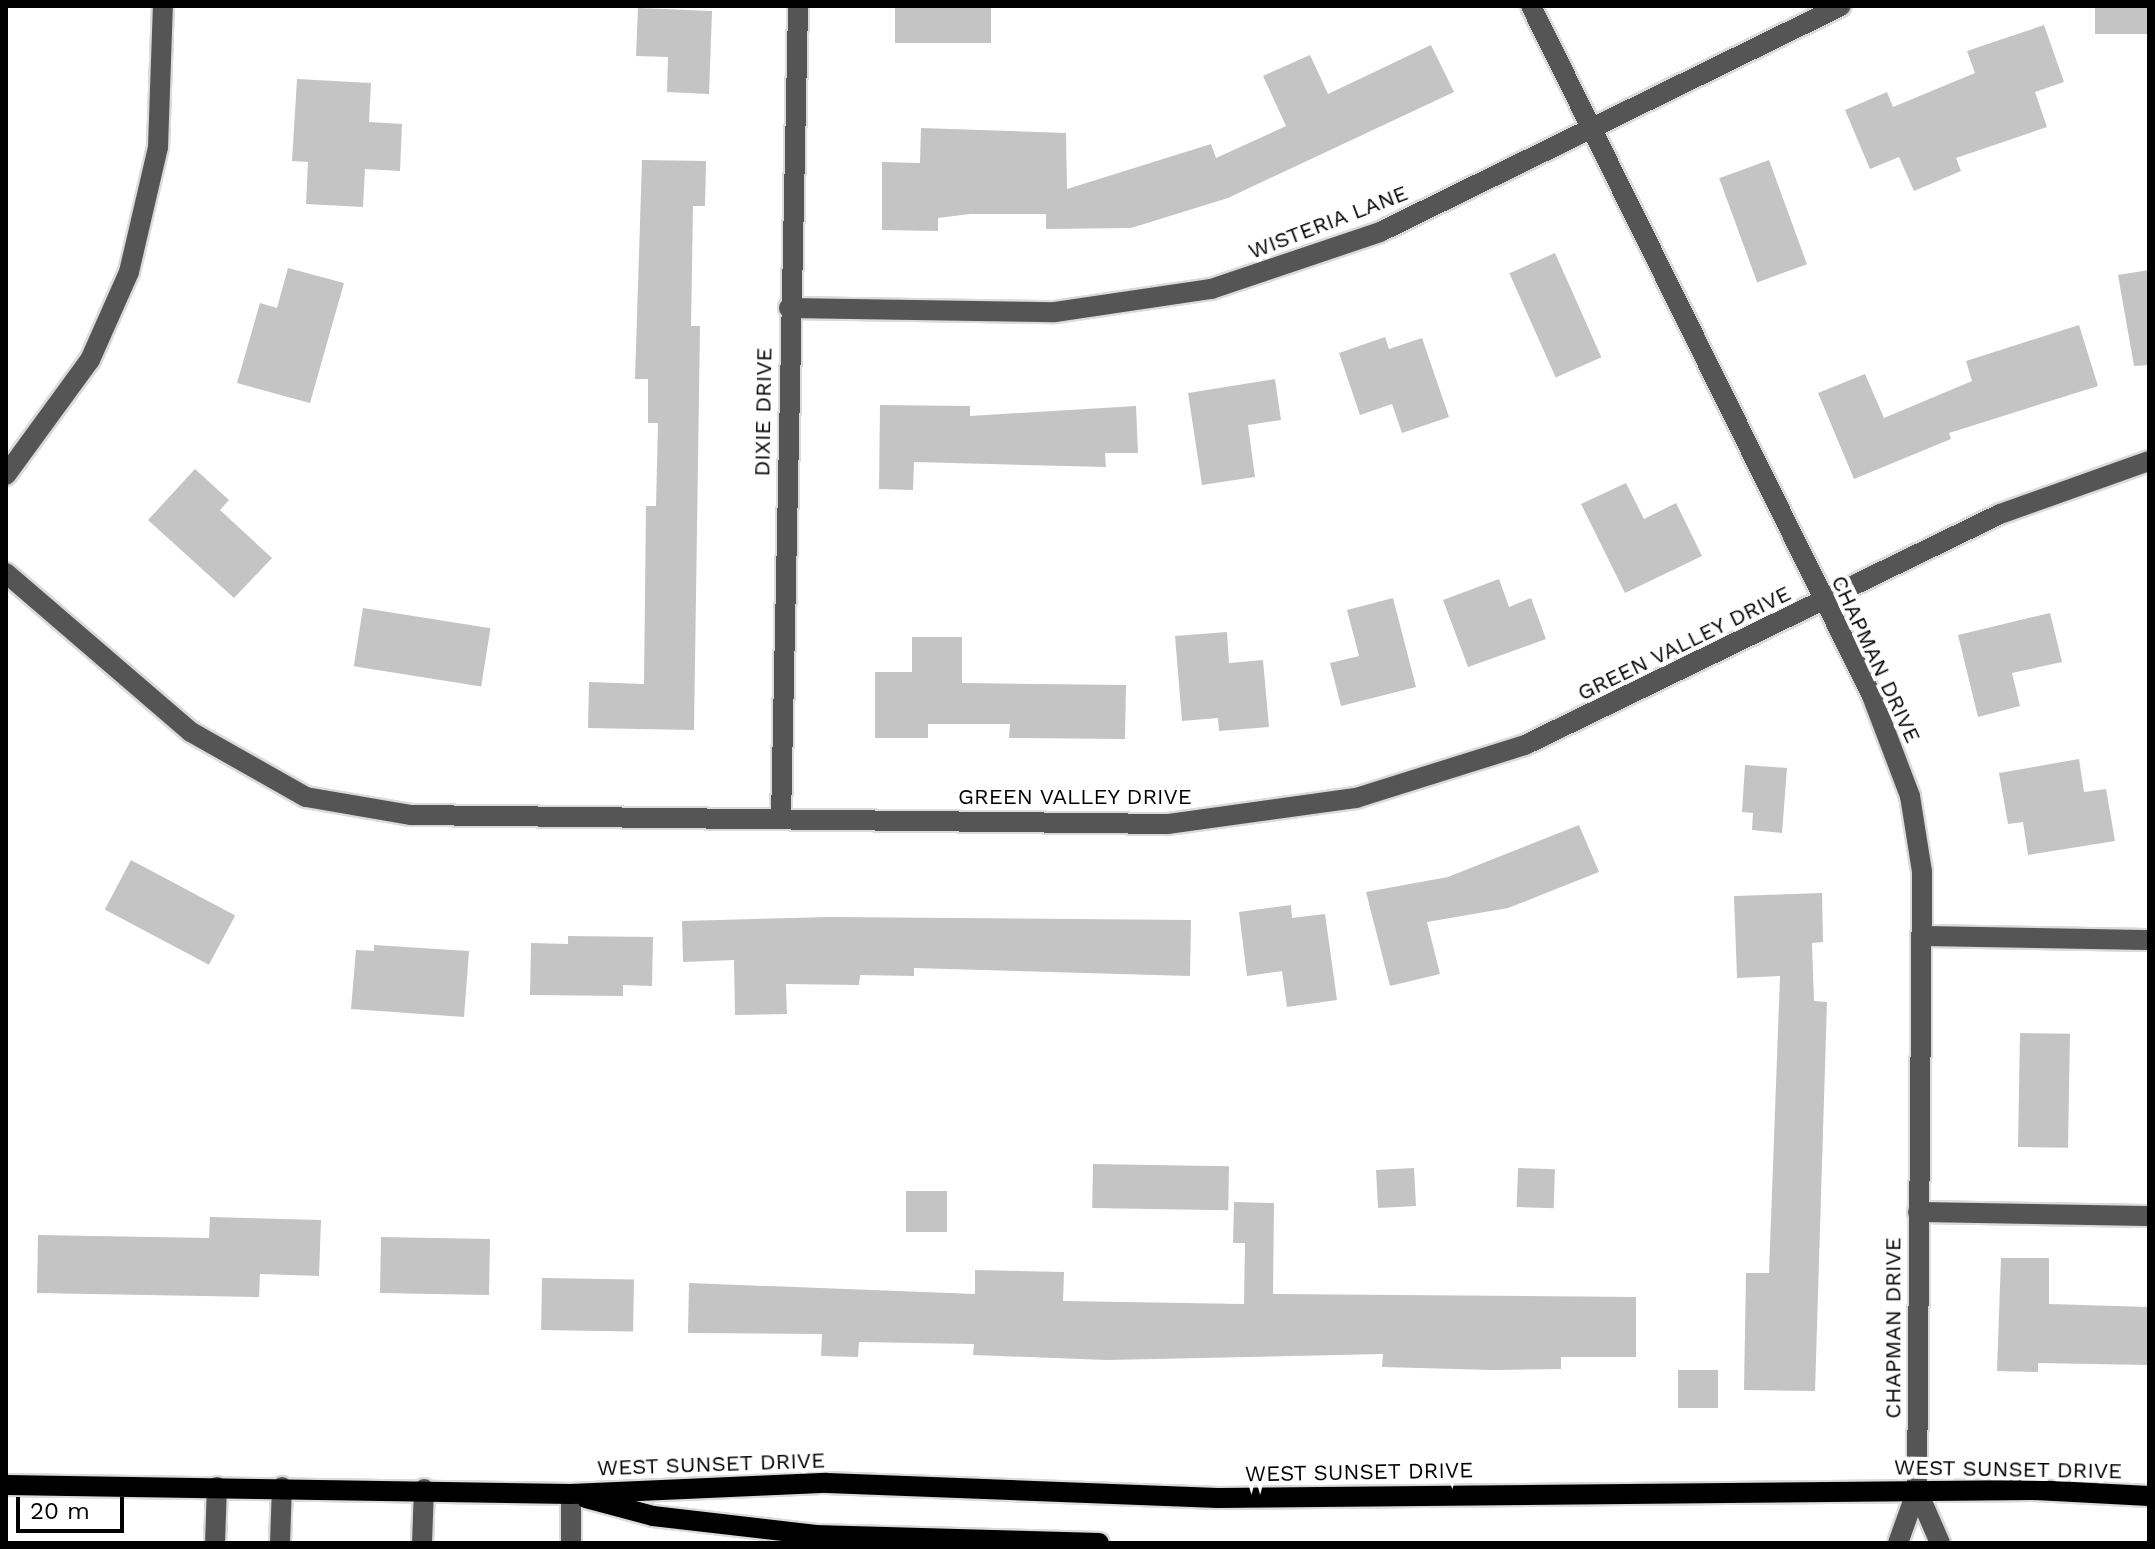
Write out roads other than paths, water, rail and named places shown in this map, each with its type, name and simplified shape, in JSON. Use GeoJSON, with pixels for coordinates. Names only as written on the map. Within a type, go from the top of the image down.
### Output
{"type":"FeatureCollection","features":[{"type":"Feature","properties":{"kind":"main road","name":"WEST SUNSET DRIVE"},"geometry":{"type":"LineString","coordinates":[[6,1485],[424,1489],[571,1494],[827,1483],[1218,1498],[1917,1490],[2149,1496]]}},
{"type":"Feature","properties":{"kind":"main road","name":"WEST SUNSET DRIVE"},"geometry":{"type":"LineString","coordinates":[[571,1494],[653,1516],[816,1535],[1099,1543]]}},
{"type":"Feature","properties":{"kind":"street"},"geometry":{"type":"LineString","coordinates":[[6,475],[90,360],[129,272],[158,147],[163,6]]}},
{"type":"Feature","properties":{"kind":"street","name":"DIXIE DRIVE"},"geometry":{"type":"LineString","coordinates":[[781,819],[789,308],[798,6]]}},
{"type":"Feature","properties":{"kind":"street","name":"CHAPMAN DRIVE"},"geometry":{"type":"LineString","coordinates":[[1531,6],[1588,131],[1872,696],[1910,796],[1922,936],[1917,1490],[1898,1543]]}},
{"type":"Feature","properties":{"kind":"street","name":"WISTERIA LANE"},"geometry":{"type":"LineString","coordinates":[[789,308],[1055,312],[1211,289],[1380,232],[1841,6]]}},
{"type":"Feature","properties":{"kind":"street","name":"GREEN VALLEY DRIVE"},"geometry":{"type":"LineString","coordinates":[[6,573],[191,732],[306,797],[411,815],[1168,824],[1356,798],[1525,745],[2000,514],[2149,461]]}},
{"type":"Feature","properties":{"kind":"street"},"geometry":{"type":"LineString","coordinates":[[1922,936],[2149,940]]}},
{"type":"Feature","properties":{"kind":"street"},"geometry":{"type":"LineString","coordinates":[[1918,1212],[2149,1216]]}},
{"type":"Feature","properties":{"kind":"street"},"geometry":{"type":"LineString","coordinates":[[215,1543],[217,1487]]}},
{"type":"Feature","properties":{"kind":"street"},"geometry":{"type":"LineString","coordinates":[[280,1543],[282,1487]]}},
{"type":"Feature","properties":{"kind":"street"},"geometry":{"type":"LineString","coordinates":[[422,1543],[424,1489]]}},
{"type":"Feature","properties":{"kind":"street","name":"CHAPMAN DRIVE"},"geometry":{"type":"LineString","coordinates":[[1917,1490],[1940,1543]]}},
{"type":"Feature","properties":{"kind":"street"},"geometry":{"type":"LineString","coordinates":[[571,1494],[571,1543]]}}]}
